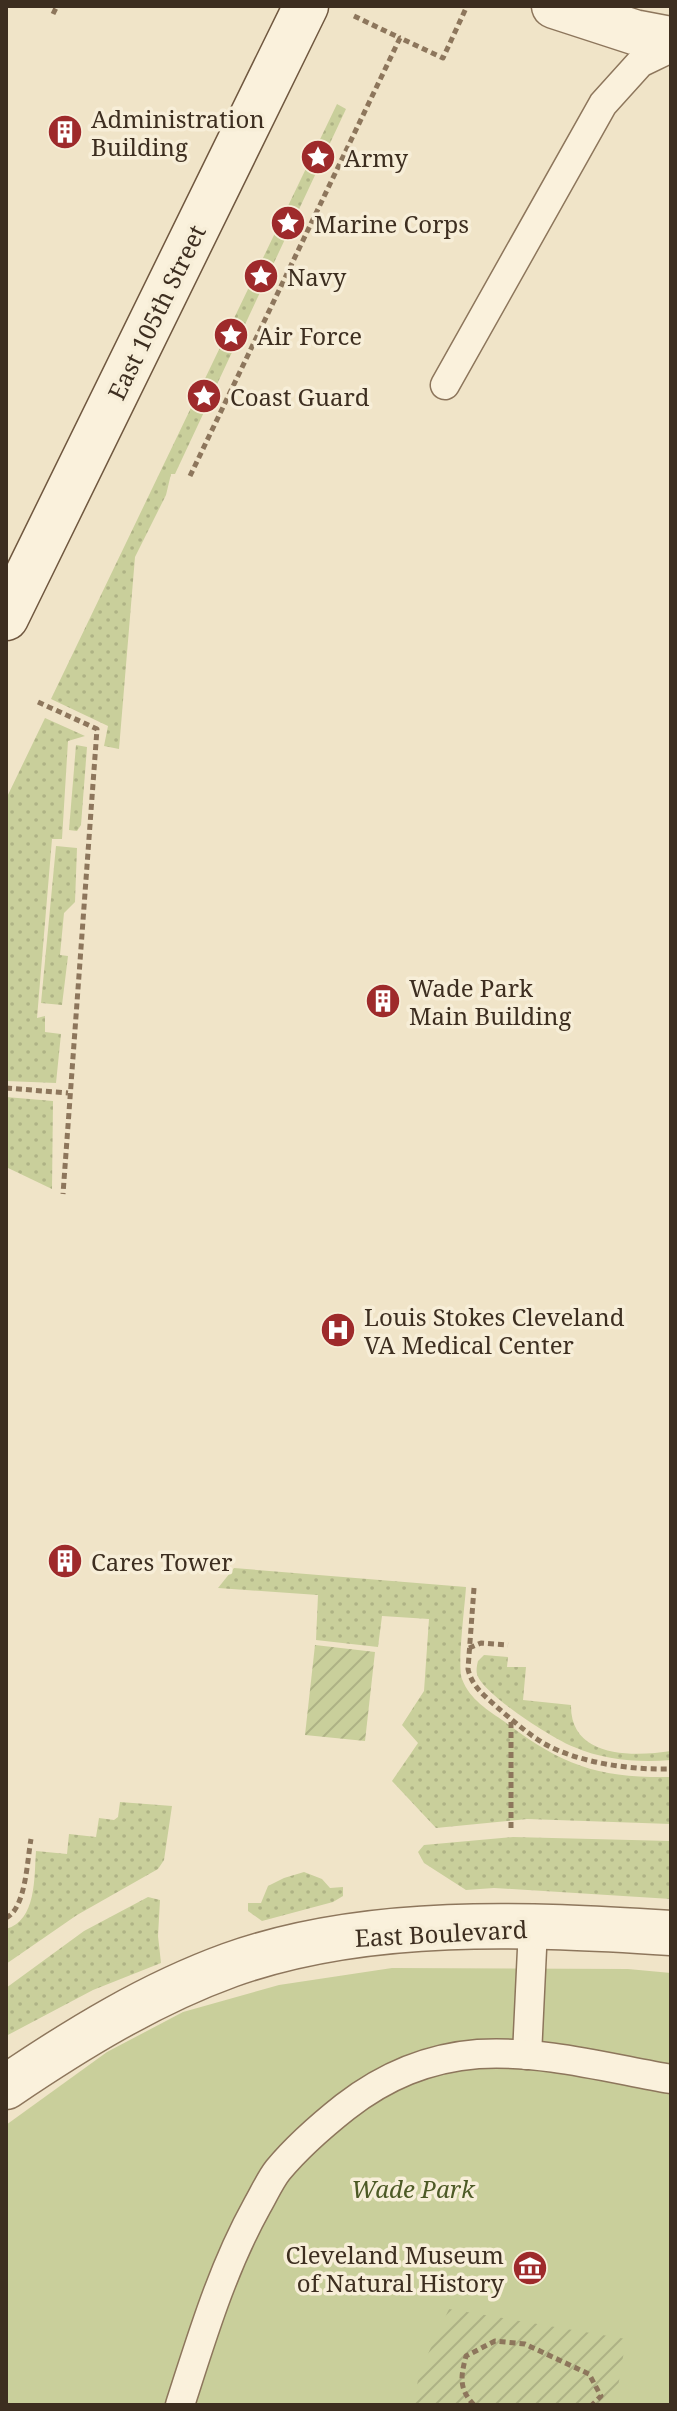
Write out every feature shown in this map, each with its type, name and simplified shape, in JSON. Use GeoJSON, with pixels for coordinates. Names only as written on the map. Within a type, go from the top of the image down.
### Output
{"type":"FeatureCollection","features":[{"type":"Feature","properties":{"kind":"street"},"geometry":{"type":"LineString","coordinates":[[554,6],[634,32],[671,39]]}},
{"type":"Feature","properties":{"kind":"street"},"geometry":{"type":"LineString","coordinates":[[651,6],[671,27]]}},
{"type":"Feature","properties":{"kind":"street","name":"East 105th Street"},"geometry":{"type":"LineString","coordinates":[[6,618],[326,9]]}},
{"type":"Feature","properties":{"kind":"street","name":"East Boulevard"},"geometry":{"type":"LineString","coordinates":[[6,2087],[66,2046],[191,1980],[234,1964],[303,1945],[367,1934],[472,1927],[671,1933]]}},
{"type":"Feature","properties":{"kind":"lane"},"geometry":{"type":"LineString","coordinates":[[445,385],[603,104],[640,63],[671,48]]}},
{"type":"Feature","properties":{"kind":"lane"},"geometry":{"type":"LineString","coordinates":[[527,2055],[533,1928]]}},
{"type":"Feature","properties":{"kind":"lane"},"geometry":{"type":"LineString","coordinates":[[180,2405],[219,2285],[243,2232],[276,2172],[312,2133],[355,2099],[394,2074],[440,2058],[481,2054],[527,2055],[671,2079]]}},
{"type":"Feature","properties":{"kind":"path"},"geometry":{"type":"LineString","coordinates":[[53,14],[57,6]]}},
{"type":"Feature","properties":{"kind":"path"},"geometry":{"type":"LineString","coordinates":[[326,9],[443,58],[467,6]]}},
{"type":"Feature","properties":{"kind":"path"},"geometry":{"type":"LineString","coordinates":[[190,476],[400,38]]}},
{"type":"Feature","properties":{"kind":"path"},"geometry":{"type":"LineString","coordinates":[[38,702],[97,729],[63,1194]]}},
{"type":"Feature","properties":{"kind":"path"},"geometry":{"type":"LineString","coordinates":[[6,1088],[68,1093]]}},
{"type":"Feature","properties":{"kind":"path"},"geometry":{"type":"LineString","coordinates":[[474,1588],[469,1648],[471,1680],[511,1720],[543,1743],[576,1756],[626,1766],[671,1769]]}},
{"type":"Feature","properties":{"kind":"path"},"geometry":{"type":"LineString","coordinates":[[469,1648],[481,1643],[508,1645]]}},
{"type":"Feature","properties":{"kind":"path"},"geometry":{"type":"LineString","coordinates":[[511,1720],[511,1828]]}},
{"type":"Feature","properties":{"kind":"path"},"geometry":{"type":"LineString","coordinates":[[6,1918],[15,1914],[20,1903],[31,1839]]}},
{"type":"Feature","properties":{"kind":"path"},"geometry":{"type":"LineString","coordinates":[[474,2405],[468,2399],[460,2379],[466,2356],[495,2341],[525,2344],[589,2374],[601,2396],[592,2405]]}},
{"type":"Feature","properties":{"kind":"green space"},"geometry":{"type":"Polygon","coordinates":[[[337,104],[346,109],[175,474],[171,474],[166,495],[135,557],[119,749],[104,746],[108,726],[51,699],[337,104]]]}},
{"type":"Feature","properties":{"kind":"green space"},"geometry":{"type":"Polygon","coordinates":[[[45,718],[85,736],[68,741],[62,839],[52,839],[37,1018],[45,1016],[45,1032],[61,1034],[56,1083],[6,1081],[6,799],[45,718]]]}},
{"type":"Feature","properties":{"kind":"green space"},"geometry":{"type":"Polygon","coordinates":[[[76,745],[87,747],[81,825],[77,831],[69,830],[76,745]]]}},
{"type":"Feature","properties":{"kind":"green space"},"geometry":{"type":"Polygon","coordinates":[[[56,846],[77,848],[75,902],[64,913],[60,955],[68,956],[62,1005],[41,1003],[56,846]]]}},
{"type":"Feature","properties":{"kind":"green space"},"geometry":{"type":"Polygon","coordinates":[[[6,1097],[53,1101],[52,1189],[6,1167],[6,1097]]]}},
{"type":"Feature","properties":{"kind":"green space"},"geometry":{"type":"Polygon","coordinates":[[[234,1568],[466,1587],[461,1672],[465,1686],[475,1699],[526,1737],[564,1759],[602,1772],[671,1777],[671,1824],[527,1819],[436,1828],[392,1781],[418,1743],[402,1725],[424,1691],[429,1619],[382,1616],[378,1647],[316,1640],[318,1595],[218,1588],[234,1568]]]}},
{"type":"Feature","properties":{"kind":"green space"},"geometry":{"type":"Polygon","coordinates":[[[315,1645],[375,1652],[365,1741],[305,1735],[315,1645]]]}},
{"type":"Feature","properties":{"kind":"green space"},"geometry":{"type":"Polygon","coordinates":[[[484,1655],[508,1657],[507,1667],[526,1667],[523,1700],[571,1705],[573,1722],[581,1735],[592,1744],[622,1753],[671,1751],[671,1760],[609,1758],[574,1747],[551,1735],[505,1704],[482,1683],[477,1669],[478,1661],[484,1655]]]}},
{"type":"Feature","properties":{"kind":"green space"},"geometry":{"type":"Polygon","coordinates":[[[120,1802],[172,1806],[164,1860],[158,1869],[77,1915],[6,1964],[6,1929],[16,1924],[29,1907],[36,1851],[67,1854],[69,1834],[96,1837],[99,1818],[114,1820],[118,1817],[120,1802]]]}},
{"type":"Feature","properties":{"kind":"green space"},"geometry":{"type":"Polygon","coordinates":[[[513,1837],[671,1841],[671,1899],[494,1888],[466,1890],[424,1863],[418,1852],[424,1845],[513,1837]]]}},
{"type":"Feature","properties":{"kind":"green space"},"geometry":{"type":"Polygon","coordinates":[[[304,1872],[322,1879],[330,1888],[343,1887],[343,1896],[333,1902],[262,1921],[248,1911],[248,1903],[261,1903],[268,1886],[304,1872]]]}},
{"type":"Feature","properties":{"kind":"green space"},"geometry":{"type":"Polygon","coordinates":[[[148,1897],[160,1900],[158,1936],[161,1963],[93,1990],[6,2036],[6,1988],[84,1931],[148,1897]]]}},
{"type":"Feature","properties":{"kind":"green space","name":"Wade Park"},"geometry":{"type":"Polygon","coordinates":[[[392,1968],[628,1969],[671,1973],[671,2405],[6,2405],[6,2125],[107,2052],[183,2012],[279,1985],[392,1968]]]}},
{"type":"Feature","properties":{"kind":"green space"},"geometry":{"type":"Polygon","coordinates":[[[449,2309],[626,2339],[615,2405],[414,2405],[419,2373],[449,2309]]]}},
{"type":"Feature","properties":{"kind":"place","name":"Administration Building"},"geometry":{"type":"Point","coordinates":[65,132]}},
{"type":"Feature","properties":{"kind":"place","name":"Army"},"geometry":{"type":"Point","coordinates":[318,157]}},
{"type":"Feature","properties":{"kind":"place","name":"Marine Corps"},"geometry":{"type":"Point","coordinates":[288,223]}},
{"type":"Feature","properties":{"kind":"place","name":"Navy"},"geometry":{"type":"Point","coordinates":[261,276]}},
{"type":"Feature","properties":{"kind":"place","name":"Air Force"},"geometry":{"type":"Point","coordinates":[231,335]}},
{"type":"Feature","properties":{"kind":"place","name":"Coast Guard"},"geometry":{"type":"Point","coordinates":[204,396]}},
{"type":"Feature","properties":{"kind":"place","name":"Wade Park Main Building"},"geometry":{"type":"Point","coordinates":[383,1001]}},
{"type":"Feature","properties":{"kind":"place","name":"Louis Stokes Cleveland VA Medical Center"},"geometry":{"type":"Point","coordinates":[338,1330]}},
{"type":"Feature","properties":{"kind":"place","name":"Cares Tower"},"geometry":{"type":"Point","coordinates":[65,1561]}},
{"type":"Feature","properties":{"kind":"place","name":"Cleveland Museum of Natural History"},"geometry":{"type":"Point","coordinates":[530,2268]}}]}
